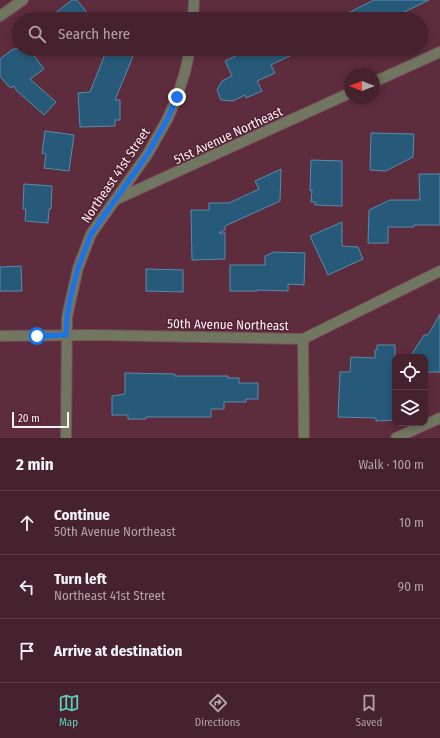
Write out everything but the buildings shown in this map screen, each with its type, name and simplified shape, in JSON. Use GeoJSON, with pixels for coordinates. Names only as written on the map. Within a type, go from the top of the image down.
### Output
{"type":"FeatureCollection","features":[{"type":"Feature","properties":{"kind":"street"},"geometry":{"type":"LineString","coordinates":[[0,16],[23,0]]}},
{"type":"Feature","properties":{"kind":"street"},"geometry":{"type":"LineString","coordinates":[[193,12],[194,0]]}},
{"type":"Feature","properties":{"kind":"street"},"geometry":{"type":"LineString","coordinates":[[380,79],[440,52]]}},
{"type":"Feature","properties":{"kind":"street","name":"Northeast 41st Street"},"geometry":{"type":"LineString","coordinates":[[66,438],[66,335],[68,311],[78,268],[91,234],[147,155],[167,120],[181,85],[188,56]]}},
{"type":"Feature","properties":{"kind":"street","name":"51st Avenue Northeast"},"geometry":{"type":"LineString","coordinates":[[116,200],[344,96]]}},
{"type":"Feature","properties":{"kind":"street","name":"50th Avenue Northeast"},"geometry":{"type":"LineString","coordinates":[[0,336],[66,335],[303,339],[440,271]]}},
{"type":"Feature","properties":{"kind":"street"},"geometry":{"type":"LineString","coordinates":[[303,339],[304,438]]}},
{"type":"Feature","properties":{"kind":"street"},"geometry":{"type":"LineString","coordinates":[[396,438],[440,418]]}},
{"type":"Feature","properties":{"kind":"route"},"geometry":{"type":"LineString","coordinates":[[37,336],[66,335],[70,299],[78,268],[91,234],[147,155],[167,120],[177,97]]}}]}
